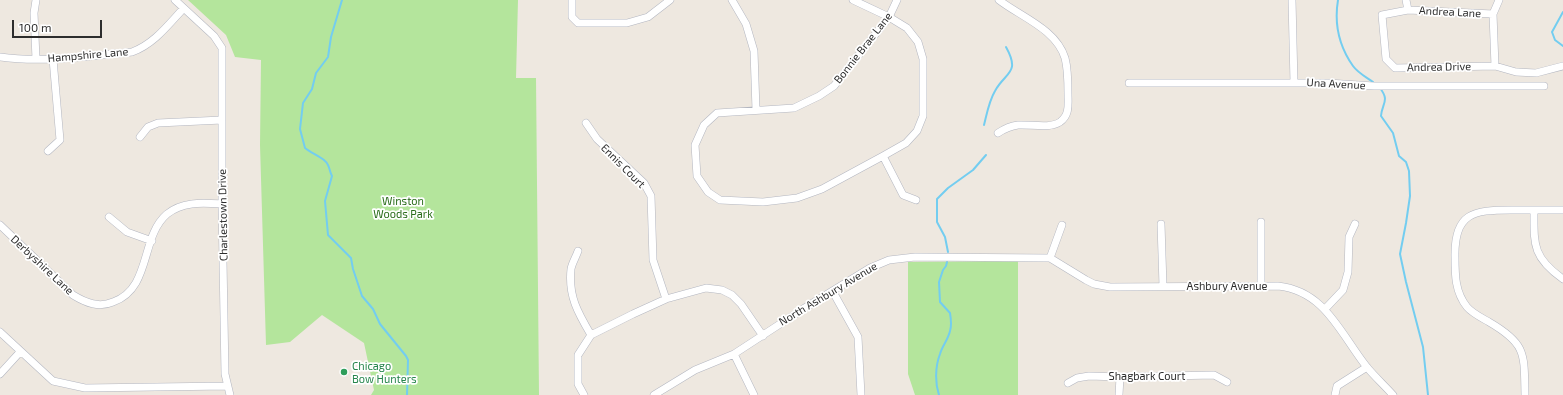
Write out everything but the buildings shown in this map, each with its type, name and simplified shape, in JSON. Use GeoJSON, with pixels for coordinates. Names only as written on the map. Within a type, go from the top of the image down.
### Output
{"type":"FeatureCollection","features":[{"type":"Feature","properties":{"kind":"street"},"geometry":{"type":"LineString","coordinates":[[36,0],[34,13],[36,59]]}},
{"type":"Feature","properties":{"kind":"street"},"geometry":{"type":"LineString","coordinates":[[175,0],[183,9]]}},
{"type":"Feature","properties":{"kind":"street"},"geometry":{"type":"LineString","coordinates":[[572,0],[572,17],[578,23],[627,23],[648,17],[670,0]]}},
{"type":"Feature","properties":{"kind":"street"},"geometry":{"type":"LineString","coordinates":[[732,0],[746,24],[754,51],[756,110]]}},
{"type":"Feature","properties":{"kind":"street","name":"Bonnie Brae Lane"},"geometry":{"type":"LineString","coordinates":[[853,0],[889,17],[907,28],[918,42],[923,59],[922,116],[917,131],[906,143],[883,156],[822,189],[797,198],[763,202],[720,200],[708,192],[697,176],[695,145],[704,125],[717,113],[794,108],[819,96],[834,86],[889,17],[897,0]]}},
{"type":"Feature","properties":{"kind":"street"},"geometry":{"type":"LineString","coordinates":[[998,133],[1006,128],[1018,125],[1056,124],[1064,119],[1068,110],[1067,69],[1065,58],[1059,46],[1046,32],[999,0]]}},
{"type":"Feature","properties":{"kind":"street"},"geometry":{"type":"LineString","coordinates":[[1292,0],[1294,83]]}},
{"type":"Feature","properties":{"kind":"street"},"geometry":{"type":"LineString","coordinates":[[1406,0],[1408,10]]}},
{"type":"Feature","properties":{"kind":"street"},"geometry":{"type":"LineString","coordinates":[[1499,0],[1493,14],[1495,66],[1516,72],[1536,72],[1563,66]]}},
{"type":"Feature","properties":{"kind":"street","name":"Hampshire Lane"},"geometry":{"type":"LineString","coordinates":[[0,57],[13,59],[53,59],[132,52],[152,42],[183,9]]}},
{"type":"Feature","properties":{"kind":"street","name":"Charlestown Drive"},"geometry":{"type":"LineString","coordinates":[[183,9],[214,36],[222,48],[222,204],[225,374],[230,395]]}},
{"type":"Feature","properties":{"kind":"street","name":"Andrea Lane"},"geometry":{"type":"LineString","coordinates":[[1408,10],[1493,14]]}},
{"type":"Feature","properties":{"kind":"street","name":"Andrea Drive"},"geometry":{"type":"LineString","coordinates":[[1408,10],[1382,15],[1386,59],[1395,68],[1495,66]]}},
{"type":"Feature","properties":{"kind":"street"},"geometry":{"type":"LineString","coordinates":[[48,151],[60,140],[53,59]]}},
{"type":"Feature","properties":{"kind":"street","name":"Una Avenue"},"geometry":{"type":"LineString","coordinates":[[1128,83],[1328,83],[1374,86],[1544,86]]}},
{"type":"Feature","properties":{"kind":"street"},"geometry":{"type":"LineString","coordinates":[[140,137],[148,127],[158,122],[222,120]]}},
{"type":"Feature","properties":{"kind":"street","name":"Ennis Court"},"geometry":{"type":"LineString","coordinates":[[586,123],[596,139],[644,183],[651,196],[653,260],[666,299]]}},
{"type":"Feature","properties":{"kind":"street"},"geometry":{"type":"LineString","coordinates":[[883,156],[903,195],[916,200]]}},
{"type":"Feature","properties":{"kind":"street","name":"Derbyshire Lane"},"geometry":{"type":"LineString","coordinates":[[0,225],[73,295],[94,304],[112,303],[119,300],[132,290],[138,280],[152,241],[162,220],[174,209],[194,203],[222,204]]}},
{"type":"Feature","properties":{"kind":"street"},"geometry":{"type":"LineString","coordinates":[[1526,395],[1525,366],[1518,345],[1512,337],[1468,308],[1460,297],[1455,278],[1455,245],[1457,232],[1465,220],[1477,212],[1486,210],[1563,210]]}},
{"type":"Feature","properties":{"kind":"street"},"geometry":{"type":"LineString","coordinates":[[1534,210],[1534,237],[1538,253],[1546,266],[1563,279]]}},
{"type":"Feature","properties":{"kind":"street"},"geometry":{"type":"LineString","coordinates":[[110,217],[127,232],[152,241]]}},
{"type":"Feature","properties":{"kind":"street"},"geometry":{"type":"LineString","coordinates":[[1261,222],[1261,286]]}},
{"type":"Feature","properties":{"kind":"street"},"geometry":{"type":"LineString","coordinates":[[1161,224],[1163,286]]}},
{"type":"Feature","properties":{"kind":"street"},"geometry":{"type":"LineString","coordinates":[[1325,309],[1343,290],[1348,272],[1349,237],[1355,224]]}},
{"type":"Feature","properties":{"kind":"street"},"geometry":{"type":"LineString","coordinates":[[1050,258],[1062,225]]}},
{"type":"Feature","properties":{"kind":"street"},"geometry":{"type":"LineString","coordinates":[[578,251],[571,268],[571,294],[578,314],[592,336]]}},
{"type":"Feature","properties":{"kind":"street","name":"North Ashbury Avenue"},"geometry":{"type":"LineString","coordinates":[[654,395],[685,376],[734,354],[763,336],[772,328],[870,268],[882,263],[897,258],[1050,258]]}},
{"type":"Feature","properties":{"kind":"street","name":"Ashbury Avenue"},"geometry":{"type":"LineString","coordinates":[[1050,258],[1077,276],[1094,284],[1115,287],[1278,286],[1298,290],[1314,299],[1325,309],[1366,366],[1393,395]]}},
{"type":"Feature","properties":{"kind":"street"},"geometry":{"type":"LineString","coordinates":[[584,395],[578,384],[578,356],[592,336],[633,314],[666,299],[706,288],[722,290],[732,295],[741,304],[763,336]]}},
{"type":"Feature","properties":{"kind":"street"},"geometry":{"type":"LineString","coordinates":[[833,292],[858,337],[861,395]]}},
{"type":"Feature","properties":{"kind":"street"},"geometry":{"type":"LineString","coordinates":[[0,332],[53,381],[85,388],[227,386]]}},
{"type":"Feature","properties":{"kind":"street"},"geometry":{"type":"LineString","coordinates":[[0,374],[20,352]]}},
{"type":"Feature","properties":{"kind":"street"},"geometry":{"type":"LineString","coordinates":[[734,354],[754,395]]}},
{"type":"Feature","properties":{"kind":"street"},"geometry":{"type":"LineString","coordinates":[[1335,395],[1337,386],[1366,366]]}},
{"type":"Feature","properties":{"kind":"street","name":"Shagbark Court"},"geometry":{"type":"LineString","coordinates":[[1068,383],[1083,376],[1120,377],[1214,375],[1227,382]]}},
{"type":"Feature","properties":{"kind":"street"},"geometry":{"type":"LineString","coordinates":[[1119,395],[1120,377]]}},
{"type":"Feature","properties":{"kind":"green space","name":"Winston Woods Park"},"geometry":{"type":"Polygon","coordinates":[[[188,0],[518,0],[516,78],[536,78],[539,395],[371,395],[374,390],[364,343],[322,315],[290,342],[266,345],[260,145],[261,60],[235,57],[226,35],[188,0]]]}},
{"type":"Feature","properties":{"kind":"green space"},"geometry":{"type":"Polygon","coordinates":[[[1018,261],[1018,395],[915,395],[908,374],[908,262],[1018,261]]]}},
{"type":"Feature","properties":{"kind":"waterway"},"geometry":{"type":"LineString","coordinates":[[342,0],[331,37],[328,57],[316,73],[312,89],[303,103],[300,129],[305,148],[327,163],[332,176],[325,201],[328,235],[351,258],[362,296],[373,309],[380,324],[408,360],[407,395]]}},
{"type":"Feature","properties":{"kind":"waterway"},"geometry":{"type":"LineString","coordinates":[[1338,0],[1337,26],[1344,51],[1355,68],[1373,82]]}},
{"type":"Feature","properties":{"kind":"waterway"},"geometry":{"type":"LineString","coordinates":[[1563,12],[1552,32],[1555,40],[1563,46]]}},
{"type":"Feature","properties":{"kind":"waterway"},"geometry":{"type":"LineString","coordinates":[[984,125],[988,107],[993,95],[1012,68],[1012,63],[1006,47]]}},
{"type":"Feature","properties":{"kind":"waterway"},"geometry":{"type":"LineString","coordinates":[[1380,88],[1385,96],[1381,116],[1393,133],[1399,156],[1406,162],[1409,171],[1410,196],[1400,254],[1423,347],[1428,395]]}},
{"type":"Feature","properties":{"kind":"waterway"},"geometry":{"type":"LineString","coordinates":[[948,252],[945,237],[937,222],[937,199],[948,188],[973,170],[986,155]]}},
{"type":"Feature","properties":{"kind":"waterway"},"geometry":{"type":"LineString","coordinates":[[939,395],[936,380],[937,364],[951,329],[950,313],[940,302],[939,282],[947,262]]}},
{"type":"Feature","properties":{"kind":"place","name":"Chicago Bow Hunters"},"geometry":{"type":"Point","coordinates":[344,372]}}]}
